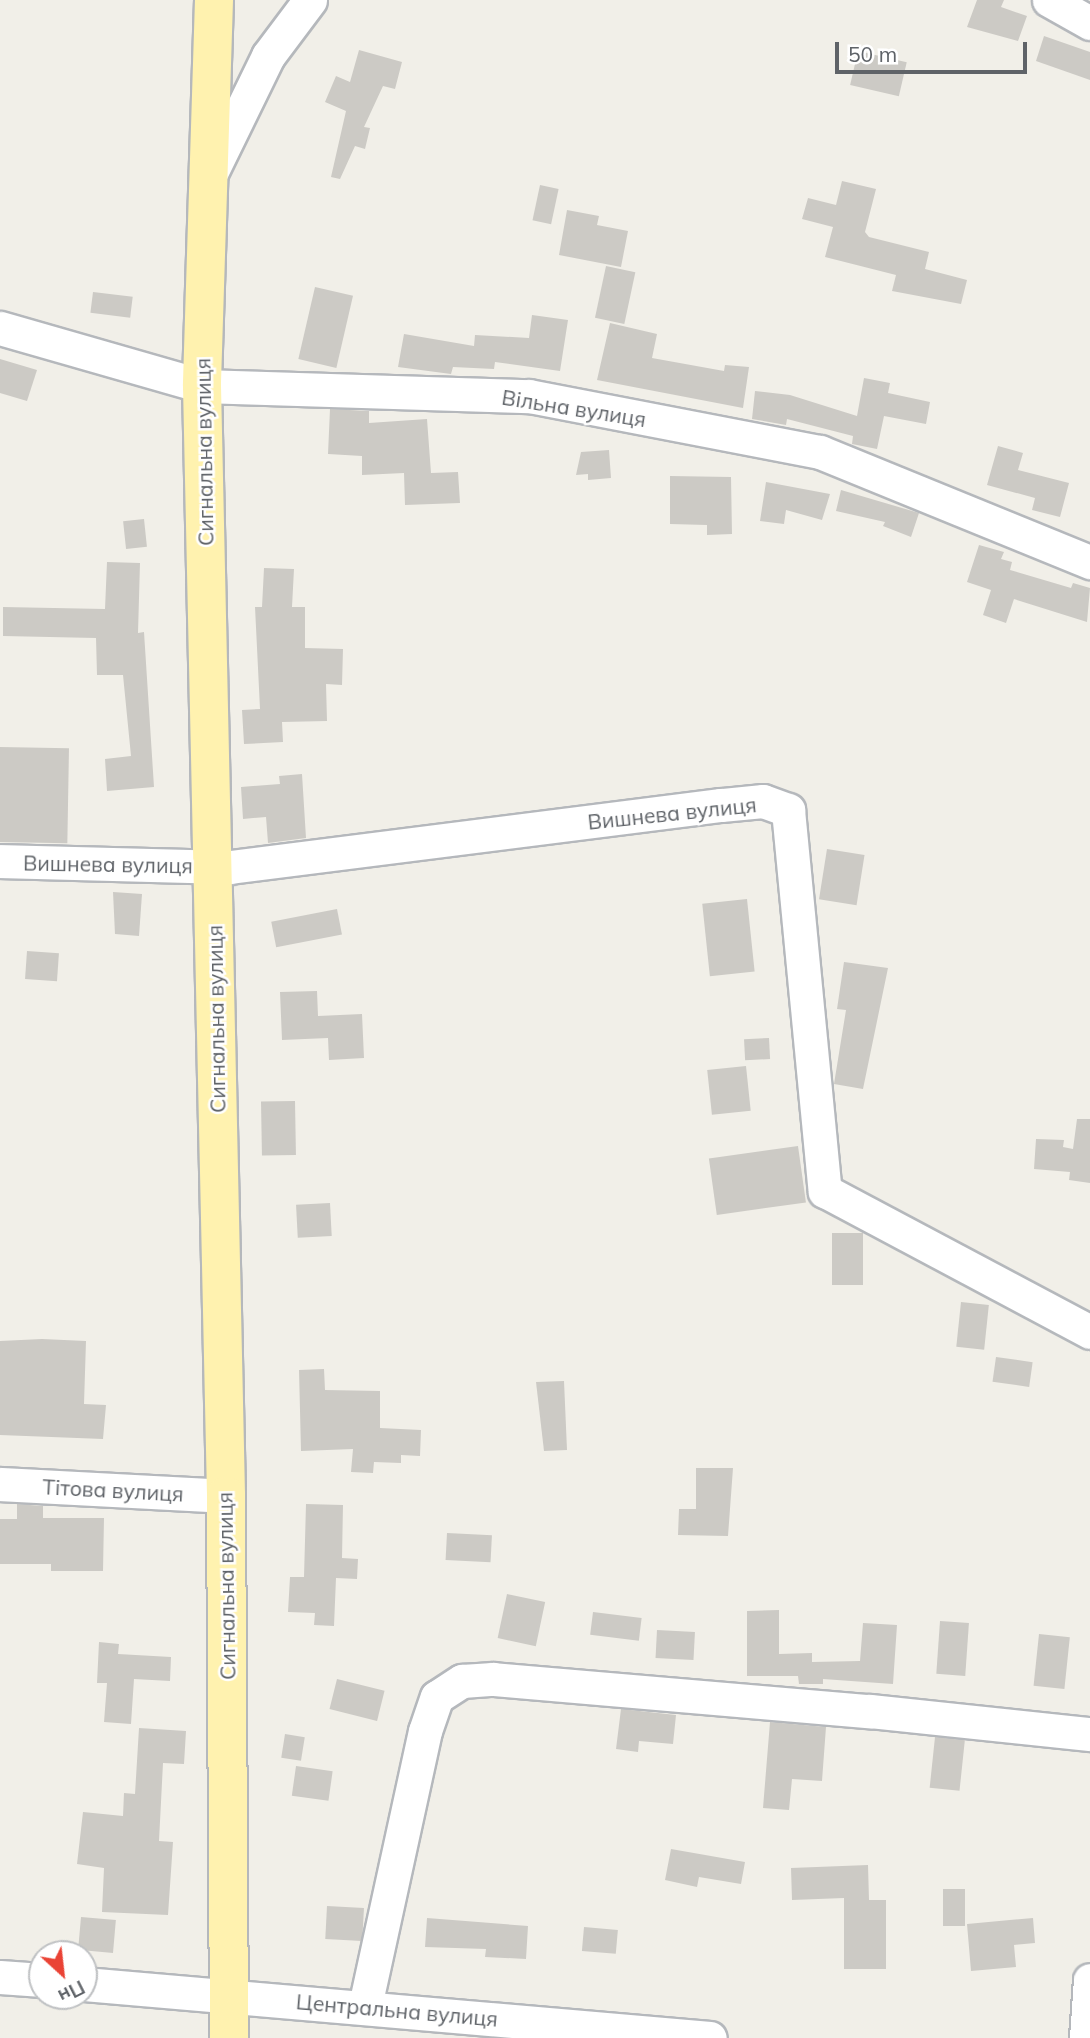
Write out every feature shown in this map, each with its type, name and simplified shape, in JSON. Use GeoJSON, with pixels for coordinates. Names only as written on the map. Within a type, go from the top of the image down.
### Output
{"type":"FeatureCollection","features":[{"type":"Feature","properties":{"kind":"main road","name":"Сигнальна вулиця"},"geometry":{"type":"LineString","coordinates":[[214,0],[202,386],[226,1496],[229,2038]]}},
{"type":"Feature","properties":{"kind":"street"},"geometry":{"type":"LineString","coordinates":[[208,179],[268,56],[310,0]]}},
{"type":"Feature","properties":{"kind":"street"},"geometry":{"type":"LineString","coordinates":[[1049,0],[1090,23]]}},
{"type":"Feature","properties":{"kind":"street","name":"Вільна вулиця"},"geometry":{"type":"LineString","coordinates":[[0,328],[202,386],[529,397],[807,449],[1090,562]]}},
{"type":"Feature","properties":{"kind":"street","name":"Вишнева вулиця"},"geometry":{"type":"LineString","coordinates":[[0,861],[212,866],[721,805],[763,801],[788,810],[825,1191],[1090,1332]]}},
{"type":"Feature","properties":{"kind":"street","name":"Тітова вулиця"},"geometry":{"type":"LineString","coordinates":[[0,1484],[226,1496]]}},
{"type":"Feature","properties":{"kind":"street"},"geometry":{"type":"LineString","coordinates":[[365,2006],[425,1731],[437,1697],[462,1681],[493,1679],[870,1710],[1090,1734]]}},
{"type":"Feature","properties":{"kind":"street"},"geometry":{"type":"LineString","coordinates":[[0,1977],[28,1979]]}},
{"type":"Feature","properties":{"kind":"street"},"geometry":{"type":"LineString","coordinates":[[1086,2038],[1090,1980]]}},
{"type":"Feature","properties":{"kind":"street","name":"Центральна вулиця"},"geometry":{"type":"LineString","coordinates":[[98,1985],[365,2006],[710,2038]]}},
{"type":"Feature","properties":{"kind":"building"},"geometry":{"type":"Polygon","coordinates":[[[977,0],[1004,0],[1001,7],[1027,16],[1018,41],[967,27],[977,0]]]}},
{"type":"Feature","properties":{"kind":"building"},"geometry":{"type":"Polygon","coordinates":[[[1044,36],[1090,52],[1090,80],[1036,61],[1044,36]]]}},
{"type":"Feature","properties":{"kind":"building"},"geometry":{"type":"Polygon","coordinates":[[[359,50],[402,62],[395,89],[383,86],[364,127],[370,128],[365,149],[355,146],[340,179],[331,177],[346,111],[325,102],[336,76],[350,82],[359,50]]]}},
{"type":"Feature","properties":{"kind":"building"},"geometry":{"type":"Polygon","coordinates":[[[858,51],[907,62],[899,96],[850,85],[858,51]]]}},
{"type":"Feature","properties":{"kind":"building"},"geometry":{"type":"Polygon","coordinates":[[[842,181],[876,189],[865,232],[869,237],[929,252],[925,269],[967,280],[961,304],[892,291],[896,275],[825,257],[833,227],[802,219],[808,198],[836,205],[842,181]]]}},
{"type":"Feature","properties":{"kind":"building"},"geometry":{"type":"Polygon","coordinates":[[[540,185],[559,189],[551,224],[533,220],[540,185]]]}},
{"type":"Feature","properties":{"kind":"building"},"geometry":{"type":"Polygon","coordinates":[[[567,210],[599,216],[597,225],[628,231],[621,267],[559,255],[567,210]]]}},
{"type":"Feature","properties":{"kind":"building"},"geometry":{"type":"Polygon","coordinates":[[[606,266],[635,272],[624,324],[595,318],[606,266]]]}},
{"type":"Feature","properties":{"kind":"building"},"geometry":{"type":"Polygon","coordinates":[[[315,287],[353,296],[336,368],[298,359],[315,287]]]}},
{"type":"Feature","properties":{"kind":"building"},"geometry":{"type":"Polygon","coordinates":[[[93,292],[133,297],[130,318],[90,313],[93,292]]]}},
{"type":"Feature","properties":{"kind":"building"},"geometry":{"type":"Polygon","coordinates":[[[532,315],[568,320],[560,371],[495,362],[494,369],[453,367],[451,374],[398,367],[404,334],[474,346],[475,335],[529,338],[532,315]]]}},
{"type":"Feature","properties":{"kind":"building"},"geometry":{"type":"Polygon","coordinates":[[[610,323],[657,334],[652,358],[724,371],[725,365],[749,367],[743,408],[597,380],[610,323]]]}},
{"type":"Feature","properties":{"kind":"building"},"geometry":{"type":"Polygon","coordinates":[[[0,359],[37,370],[27,401],[0,393],[0,359]]]}},
{"type":"Feature","properties":{"kind":"building"},"geometry":{"type":"Polygon","coordinates":[[[864,378],[890,383],[888,393],[930,402],[926,424],[884,416],[877,449],[852,444],[853,436],[787,419],[786,425],[752,419],[755,391],[790,395],[857,416],[864,378]]]}},
{"type":"Feature","properties":{"kind":"building"},"geometry":{"type":"Polygon","coordinates":[[[330,409],[369,411],[369,423],[427,419],[431,473],[458,472],[460,503],[405,505],[404,473],[362,475],[362,456],[328,454],[330,409]]]}},
{"type":"Feature","properties":{"kind":"building"},"geometry":{"type":"Polygon","coordinates":[[[998,446],[1023,453],[1018,470],[1069,483],[1060,517],[1032,510],[1035,498],[987,485],[998,446]]]}},
{"type":"Feature","properties":{"kind":"building"},"geometry":{"type":"Polygon","coordinates":[[[609,450],[611,478],[588,480],[588,474],[576,475],[581,452],[609,450]]]}},
{"type":"Feature","properties":{"kind":"building"},"geometry":{"type":"Polygon","coordinates":[[[670,476],[731,477],[732,534],[707,535],[707,525],[670,524],[670,476]]]}},
{"type":"Feature","properties":{"kind":"building"},"geometry":{"type":"Polygon","coordinates":[[[766,482],[830,494],[822,520],[786,510],[784,524],[760,521],[766,482]]]}},
{"type":"Feature","properties":{"kind":"building"},"geometry":{"type":"Polygon","coordinates":[[[841,490],[919,513],[911,537],[883,526],[885,522],[836,511],[841,490]]]}},
{"type":"Feature","properties":{"kind":"building"},"geometry":{"type":"Polygon","coordinates":[[[144,519],[147,547],[126,549],[123,521],[144,519]]]}},
{"type":"Feature","properties":{"kind":"building"},"geometry":{"type":"Polygon","coordinates":[[[979,545],[1004,552],[1001,559],[1012,562],[1010,570],[1071,588],[1073,583],[1090,588],[1087,622],[1014,599],[1006,623],[983,615],[991,590],[967,582],[979,545]]]}},
{"type":"Feature","properties":{"kind":"building"},"geometry":{"type":"Polygon","coordinates":[[[107,562],[140,563],[138,633],[144,632],[154,787],[107,791],[105,759],[131,756],[123,675],[97,675],[96,638],[3,636],[3,607],[105,609],[107,562]]]}},
{"type":"Feature","properties":{"kind":"building"},"geometry":{"type":"Polygon","coordinates":[[[264,568],[294,569],[292,607],[305,607],[305,648],[343,649],[342,685],[326,684],[327,721],[282,722],[283,742],[244,744],[242,710],[260,709],[255,607],[262,607],[264,568]]]}},
{"type":"Feature","properties":{"kind":"building"},"geometry":{"type":"Polygon","coordinates":[[[0,747],[69,748],[67,843],[0,842],[0,747]]]}},
{"type":"Feature","properties":{"kind":"building"},"geometry":{"type":"Polygon","coordinates":[[[302,774],[306,838],[268,843],[266,817],[243,819],[241,787],[280,784],[279,776],[302,774]]]}},
{"type":"Feature","properties":{"kind":"building"},"geometry":{"type":"Polygon","coordinates":[[[827,849],[865,855],[857,905],[819,899],[827,849]]]}},
{"type":"Feature","properties":{"kind":"building"},"geometry":{"type":"Polygon","coordinates":[[[113,892],[142,894],[139,936],[115,934],[113,892]]]}},
{"type":"Feature","properties":{"kind":"building"},"geometry":{"type":"Polygon","coordinates":[[[747,899],[755,972],[710,976],[702,904],[747,899]]]}},
{"type":"Feature","properties":{"kind":"building"},"geometry":{"type":"Polygon","coordinates":[[[337,909],[342,935],[276,947],[271,922],[337,909]]]}},
{"type":"Feature","properties":{"kind":"building"},"geometry":{"type":"Polygon","coordinates":[[[27,951],[59,953],[57,981],[25,979],[27,951]]]}},
{"type":"Feature","properties":{"kind":"building"},"geometry":{"type":"Polygon","coordinates":[[[844,962],[888,968],[863,1089],[834,1084],[846,1010],[837,1009],[844,962]]]}},
{"type":"Feature","properties":{"kind":"building"},"geometry":{"type":"Polygon","coordinates":[[[317,991],[318,1016],[362,1014],[364,1058],[329,1060],[328,1038],[282,1040],[280,992],[317,991]]]}},
{"type":"Feature","properties":{"kind":"building"},"geometry":{"type":"Polygon","coordinates":[[[769,1038],[770,1059],[745,1060],[744,1039],[769,1038]]]}},
{"type":"Feature","properties":{"kind":"building"},"geometry":{"type":"Polygon","coordinates":[[[746,1066],[751,1111],[712,1115],[707,1070],[746,1066]]]}},
{"type":"Feature","properties":{"kind":"building"},"geometry":{"type":"Polygon","coordinates":[[[295,1101],[296,1155],[262,1156],[261,1102],[295,1101]]]}},
{"type":"Feature","properties":{"kind":"building"},"geometry":{"type":"Polygon","coordinates":[[[1077,1119],[1090,1119],[1090,1183],[1069,1180],[1070,1172],[1034,1169],[1036,1139],[1064,1140],[1063,1147],[1073,1149],[1077,1119]]]}},
{"type":"Feature","properties":{"kind":"building"},"geometry":{"type":"Polygon","coordinates":[[[798,1146],[806,1202],[717,1215],[709,1159],[798,1146]]]}},
{"type":"Feature","properties":{"kind":"building"},"geometry":{"type":"Polygon","coordinates":[[[330,1203],[332,1236],[298,1238],[296,1205],[330,1203]]]}},
{"type":"Feature","properties":{"kind":"building"},"geometry":{"type":"Polygon","coordinates":[[[832,1233],[863,1233],[863,1285],[832,1285],[832,1233]]]}},
{"type":"Feature","properties":{"kind":"building"},"geometry":{"type":"Polygon","coordinates":[[[961,1302],[989,1305],[984,1350],[956,1347],[961,1302]]]}},
{"type":"Feature","properties":{"kind":"building"},"geometry":{"type":"Polygon","coordinates":[[[0,1341],[86,1341],[84,1404],[106,1405],[103,1439],[0,1435],[0,1341]]]}},
{"type":"Feature","properties":{"kind":"building"},"geometry":{"type":"Polygon","coordinates":[[[996,1357],[1033,1362],[1029,1387],[993,1382],[996,1357]]]}},
{"type":"Feature","properties":{"kind":"building"},"geometry":{"type":"Polygon","coordinates":[[[324,1369],[325,1390],[380,1391],[380,1428],[421,1430],[420,1456],[401,1455],[401,1463],[374,1462],[373,1473],[351,1472],[353,1449],[301,1451],[299,1370],[324,1369]]]}},
{"type":"Feature","properties":{"kind":"building"},"geometry":{"type":"Polygon","coordinates":[[[564,1381],[567,1450],[544,1451],[536,1382],[564,1381]]]}},
{"type":"Feature","properties":{"kind":"building"},"geometry":{"type":"Polygon","coordinates":[[[696,1468],[733,1468],[728,1536],[678,1535],[679,1509],[696,1509],[696,1468]]]}},
{"type":"Feature","properties":{"kind":"building"},"geometry":{"type":"Polygon","coordinates":[[[17,1504],[43,1506],[43,1518],[104,1518],[103,1571],[51,1571],[51,1564],[0,1564],[0,1519],[17,1519],[17,1504]]]}},
{"type":"Feature","properties":{"kind":"building"},"geometry":{"type":"Polygon","coordinates":[[[306,1504],[343,1505],[342,1558],[358,1559],[357,1579],[336,1578],[334,1626],[314,1625],[315,1613],[288,1612],[290,1577],[304,1577],[306,1504]]]}},
{"type":"Feature","properties":{"kind":"building"},"geometry":{"type":"Polygon","coordinates":[[[447,1533],[492,1535],[491,1562],[446,1560],[447,1533]]]}},
{"type":"Feature","properties":{"kind":"building"},"geometry":{"type":"Polygon","coordinates":[[[507,1594],[545,1602],[536,1646],[498,1638],[507,1594]]]}},
{"type":"Feature","properties":{"kind":"building"},"geometry":{"type":"Polygon","coordinates":[[[779,1610],[779,1654],[812,1653],[812,1662],[860,1661],[863,1623],[897,1625],[893,1684],[823,1679],[823,1684],[799,1684],[798,1676],[747,1676],[747,1611],[779,1610]]]}},
{"type":"Feature","properties":{"kind":"building"},"geometry":{"type":"Polygon","coordinates":[[[593,1612],[642,1618],[639,1641],[590,1635],[593,1612]]]}},
{"type":"Feature","properties":{"kind":"building"},"geometry":{"type":"Polygon","coordinates":[[[940,1621],[969,1623],[965,1676],[936,1674],[940,1621]]]}},
{"type":"Feature","properties":{"kind":"building"},"geometry":{"type":"Polygon","coordinates":[[[657,1630],[695,1632],[693,1660],[656,1658],[657,1630]]]}},
{"type":"Feature","properties":{"kind":"building"},"geometry":{"type":"Polygon","coordinates":[[[1039,1634],[1070,1637],[1064,1689],[1034,1686],[1039,1634]]]}},
{"type":"Feature","properties":{"kind":"building"},"geometry":{"type":"Polygon","coordinates":[[[99,1642],[119,1644],[118,1654],[171,1657],[170,1681],[134,1679],[131,1724],[104,1722],[107,1683],[97,1683],[99,1642]]]}},
{"type":"Feature","properties":{"kind":"building"},"geometry":{"type":"Polygon","coordinates":[[[337,1679],[385,1691],[377,1721],[330,1709],[337,1679]]]}},
{"type":"Feature","properties":{"kind":"building"},"geometry":{"type":"Polygon","coordinates":[[[621,1709],[676,1715],[673,1744],[639,1741],[638,1752],[616,1749],[621,1709]]]}},
{"type":"Feature","properties":{"kind":"building"},"geometry":{"type":"Polygon","coordinates":[[[770,1722],[826,1727],[822,1781],[792,1779],[789,1810],[763,1808],[770,1722]]]}},
{"type":"Feature","properties":{"kind":"building"},"geometry":{"type":"Polygon","coordinates":[[[139,1728],[186,1731],[184,1764],[163,1763],[159,1841],[173,1842],[168,1915],[102,1912],[104,1868],[77,1864],[83,1812],[123,1816],[124,1793],[135,1794],[139,1728]]]}},
{"type":"Feature","properties":{"kind":"building"},"geometry":{"type":"Polygon","coordinates":[[[285,1734],[305,1737],[301,1761],[281,1758],[285,1734]]]}},
{"type":"Feature","properties":{"kind":"building"},"geometry":{"type":"Polygon","coordinates":[[[935,1737],[965,1740],[960,1791],[930,1788],[935,1737]]]}},
{"type":"Feature","properties":{"kind":"building"},"geometry":{"type":"Polygon","coordinates":[[[296,1766],[333,1771],[328,1801],[292,1796],[296,1766]]]}},
{"type":"Feature","properties":{"kind":"building"},"geometry":{"type":"Polygon","coordinates":[[[671,1849],[745,1862],[741,1884],[699,1877],[697,1887],[665,1880],[671,1849]]]}},
{"type":"Feature","properties":{"kind":"building"},"geometry":{"type":"Polygon","coordinates":[[[868,1865],[869,1900],[886,1900],[886,1969],[844,1969],[844,1898],[792,1900],[791,1868],[868,1865]]]}},
{"type":"Feature","properties":{"kind":"building"},"geometry":{"type":"Polygon","coordinates":[[[943,1889],[965,1889],[965,1926],[943,1926],[943,1889]]]}},
{"type":"Feature","properties":{"kind":"building"},"geometry":{"type":"Polygon","coordinates":[[[327,1906],[364,1908],[362,1941],[325,1939],[327,1906]]]}},
{"type":"Feature","properties":{"kind":"building"},"geometry":{"type":"Polygon","coordinates":[[[81,1917],[116,1920],[113,1953],[98,1952],[98,1940],[79,1940],[81,1917]]]}},
{"type":"Feature","properties":{"kind":"building"},"geometry":{"type":"Polygon","coordinates":[[[427,1918],[528,1926],[526,1959],[485,1957],[486,1949],[425,1947],[427,1918]]]}},
{"type":"Feature","properties":{"kind":"building"},"geometry":{"type":"Polygon","coordinates":[[[1033,1918],[1035,1943],[1014,1945],[1016,1967],[971,1971],[967,1924],[1033,1918]]]}},
{"type":"Feature","properties":{"kind":"building"},"geometry":{"type":"Polygon","coordinates":[[[584,1927],[618,1930],[616,1954],[582,1951],[584,1927]]]}}]}
